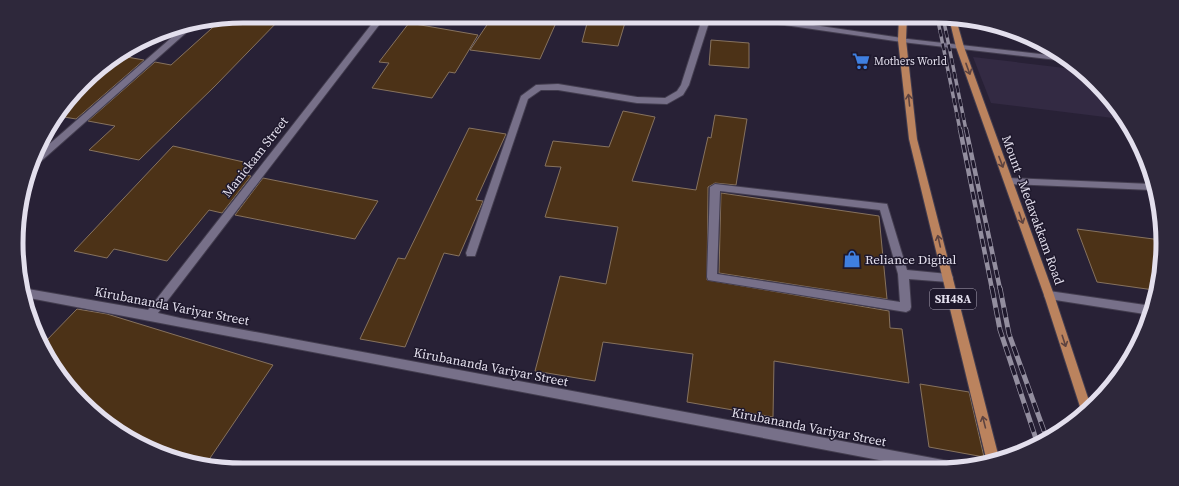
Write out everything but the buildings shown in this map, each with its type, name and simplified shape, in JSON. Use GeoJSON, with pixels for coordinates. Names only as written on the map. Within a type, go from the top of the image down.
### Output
{"type":"FeatureCollection","features":[{"type":"Feature","properties":{"kind":"main road","name":"SH48A"},"geometry":{"type":"LineString","coordinates":[[903,23],[902,40],[913,139],[992,456]]}},
{"type":"Feature","properties":{"kind":"main road","name":"Mount - Medavakkam Road"},"geometry":{"type":"LineString","coordinates":[[953,23],[960,47],[1049,295],[1085,405]]}},
{"type":"Feature","properties":{"kind":"street","name":"Manickam Street"},"geometry":{"type":"LineString","coordinates":[[150,315],[377,23]]}},
{"type":"Feature","properties":{"kind":"street"},"geometry":{"type":"LineString","coordinates":[[471,253],[524,98],[539,88],[558,88],[636,100],[667,101],[680,93],[685,85],[705,23]]}},
{"type":"Feature","properties":{"kind":"street"},"geometry":{"type":"LineString","coordinates":[[785,23],[902,40],[1055,58]]}},
{"type":"Feature","properties":{"kind":"street"},"geometry":{"type":"LineString","coordinates":[[41,156],[185,31]]}},
{"type":"Feature","properties":{"kind":"street"},"geometry":{"type":"LineString","coordinates":[[1008,181],[1149,187]]}},
{"type":"Feature","properties":{"kind":"street"},"geometry":{"type":"LineString","coordinates":[[715,187],[884,207],[903,274],[906,307],[712,277],[715,187]]}},
{"type":"Feature","properties":{"kind":"street"},"geometry":{"type":"LineString","coordinates":[[903,274],[948,278]]}},
{"type":"Feature","properties":{"kind":"street","name":"Kirubananda Variyar Street"},"geometry":{"type":"LineString","coordinates":[[29,293],[927,463]]}},
{"type":"Feature","properties":{"kind":"street"},"geometry":{"type":"LineString","coordinates":[[1049,295],[1145,310]]}},
{"type":"Feature","properties":{"kind":"shaded area"},"geometry":{"type":"Polygon","coordinates":[[[973,57],[1071,69],[1092,87],[1117,119],[991,103],[973,57]]]}},
{"type":"Feature","properties":{"kind":"railway"},"geometry":{"type":"LineString","coordinates":[[938,23],[960,130]]}},
{"type":"Feature","properties":{"kind":"railway"},"geometry":{"type":"LineString","coordinates":[[944,23],[966,130]]}},
{"type":"Feature","properties":{"kind":"railway"},"geometry":{"type":"LineString","coordinates":[[960,129],[992,289]]}},
{"type":"Feature","properties":{"kind":"railway"},"geometry":{"type":"LineString","coordinates":[[966,129],[1000,289]]}},
{"type":"Feature","properties":{"kind":"railway"},"geometry":{"type":"LineString","coordinates":[[992,288],[1000,330],[1036,439]]}},
{"type":"Feature","properties":{"kind":"railway"},"geometry":{"type":"LineString","coordinates":[[1000,288],[1009,334],[1045,434]]}},
{"type":"Feature","properties":{"kind":"place","name":"Mothers World"},"geometry":{"type":"Point","coordinates":[861,61]}},
{"type":"Feature","properties":{"kind":"place","name":"Reliance Digital"},"geometry":{"type":"Point","coordinates":[852,259]}}]}
